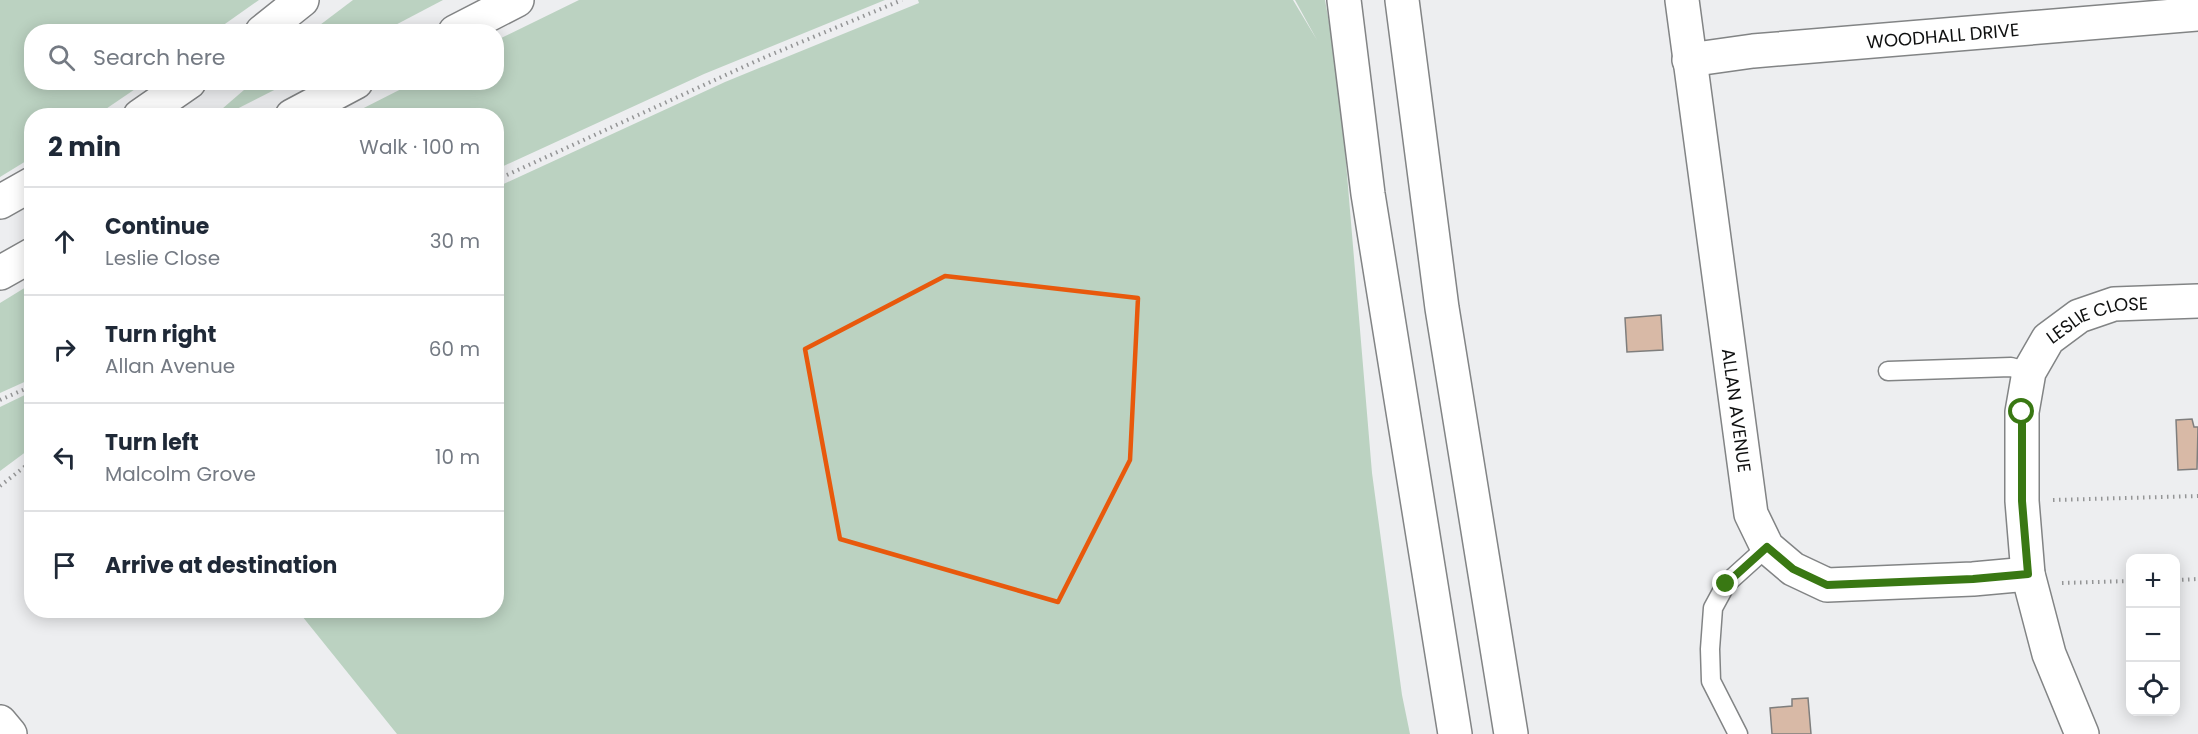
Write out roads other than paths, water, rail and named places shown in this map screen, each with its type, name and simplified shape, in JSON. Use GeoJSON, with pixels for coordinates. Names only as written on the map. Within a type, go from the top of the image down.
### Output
{"type":"FeatureCollection","features":[{"type":"Feature","properties":{"kind":"main road"},"geometry":{"type":"LineString","coordinates":[[272,24],[302,0]]}},
{"type":"Feature","properties":{"kind":"main road"},"geometry":{"type":"LineString","coordinates":[[470,24],[517,0]]}},
{"type":"Feature","properties":{"kind":"main road"},"geometry":{"type":"LineString","coordinates":[[1344,0],[1368,194],[1455,734]]}},
{"type":"Feature","properties":{"kind":"main road"},"geometry":{"type":"LineString","coordinates":[[1402,0],[1442,308],[1511,734]]}},
{"type":"Feature","properties":{"kind":"main road","name":"ALLAN AVENUE"},"geometry":{"type":"LineString","coordinates":[[1682,0],[1751,514],[1767,547],[1793,569],[1827,585],[1973,579],[2028,574]]}},
{"type":"Feature","properties":{"kind":"main road","name":"WOODHALL DRIVE"},"geometry":{"type":"LineString","coordinates":[[1689,60],[1753,51],[2198,14]]}},
{"type":"Feature","properties":{"kind":"main road"},"geometry":{"type":"LineString","coordinates":[[152,108],[177,90]]}},
{"type":"Feature","properties":{"kind":"main road"},"geometry":{"type":"LineString","coordinates":[[307,108],[341,90]]}},
{"type":"Feature","properties":{"kind":"main road"},"geometry":{"type":"LineString","coordinates":[[0,202],[24,188]]}},
{"type":"Feature","properties":{"kind":"main road"},"geometry":{"type":"LineString","coordinates":[[0,273],[24,260]]}},
{"type":"Feature","properties":{"kind":"main road","name":"LESLIE CLOSE"},"geometry":{"type":"LineString","coordinates":[[2082,734],[2049,654],[2028,574],[2022,501],[2022,412],[2029,372],[2048,339],[2079,316],[2114,304],[2198,301]]}},
{"type":"Feature","properties":{"kind":"main road"},"geometry":{"type":"LineString","coordinates":[[0,722],[10,734]]}},
{"type":"Feature","properties":{"kind":"lane"},"geometry":{"type":"LineString","coordinates":[[1888,371],[2012,367],[2029,372]]}},
{"type":"Feature","properties":{"kind":"lane"},"geometry":{"type":"LineString","coordinates":[[1738,734],[1711,681],[1710,649],[1713,608],[1726,584],[1767,547]]}}]}
